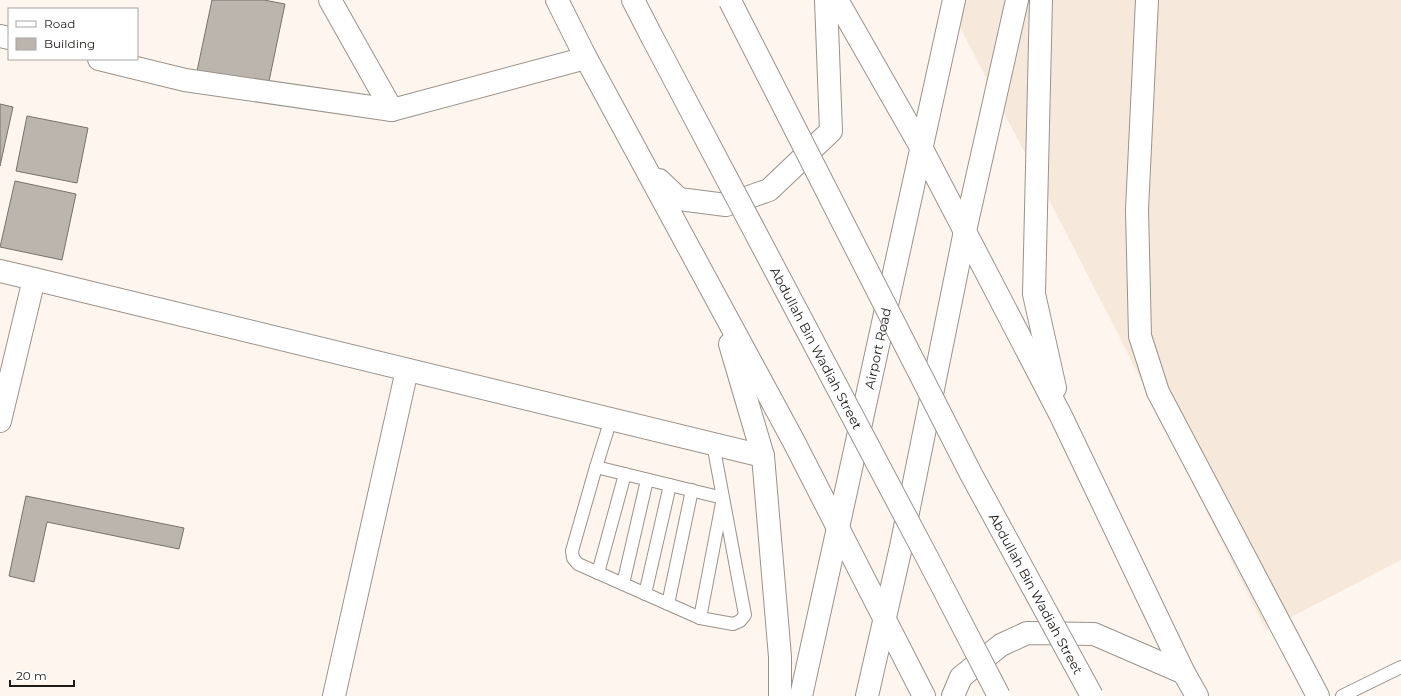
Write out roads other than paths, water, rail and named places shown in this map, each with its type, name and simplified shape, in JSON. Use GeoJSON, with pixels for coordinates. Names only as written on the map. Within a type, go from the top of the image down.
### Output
{"type":"FeatureCollection","features":[{"type":"Feature","properties":{"kind":"main road"},"geometry":{"type":"LineString","coordinates":[[330,0],[392,110]]}},
{"type":"Feature","properties":{"kind":"main road"},"geometry":{"type":"LineString","coordinates":[[557,0],[586,58],[793,440],[924,696]]}},
{"type":"Feature","properties":{"kind":"main road","name":"Abdullah Bin Wadiah Street"},"geometry":{"type":"LineString","coordinates":[[633,0],[999,696]]}},
{"type":"Feature","properties":{"kind":"main road","name":"Abdullah Bin Wadiah Street"},"geometry":{"type":"LineString","coordinates":[[730,0],[971,474],[1092,696]]}},
{"type":"Feature","properties":{"kind":"main road"},"geometry":{"type":"LineString","coordinates":[[646,168],[679,199],[726,205],[769,190],[831,131],[826,0]]}},
{"type":"Feature","properties":{"kind":"main road"},"geometry":{"type":"LineString","coordinates":[[837,0],[921,147],[1061,416],[1184,673],[1197,696]]}},
{"type":"Feature","properties":{"kind":"main road","name":"Airport Road"},"geometry":{"type":"LineString","coordinates":[[802,696],[954,0]]}},
{"type":"Feature","properties":{"kind":"main road"},"geometry":{"type":"LineString","coordinates":[[867,696],[901,548],[965,231],[1017,0]]}},
{"type":"Feature","properties":{"kind":"main road"},"geometry":{"type":"LineString","coordinates":[[1041,0],[1034,294],[1061,416]]}},
{"type":"Feature","properties":{"kind":"main road"},"geometry":{"type":"LineString","coordinates":[[1147,0],[1138,210],[1140,336],[1158,392],[1318,696]]}},
{"type":"Feature","properties":{"kind":"main road"},"geometry":{"type":"LineString","coordinates":[[103,60],[185,80],[392,110],[586,58]]}},
{"type":"Feature","properties":{"kind":"main road"},"geometry":{"type":"LineString","coordinates":[[0,271],[763,456]]}},
{"type":"Feature","properties":{"kind":"main road"},"geometry":{"type":"LineString","coordinates":[[0,421],[34,279]]}},
{"type":"Feature","properties":{"kind":"main road"},"geometry":{"type":"LineString","coordinates":[[719,304],[763,456],[780,657],[780,696]]}},
{"type":"Feature","properties":{"kind":"main road"},"geometry":{"type":"LineString","coordinates":[[334,696],[407,370]]}},
{"type":"Feature","properties":{"kind":"main road"},"geometry":{"type":"LineString","coordinates":[[953,696],[962,677],[1001,645],[1027,633],[1094,634],[1184,673]]}},
{"type":"Feature","properties":{"kind":"lane"},"geometry":{"type":"LineString","coordinates":[[611,419],[572,550],[573,558],[578,564],[700,618],[733,624],[740,621],[745,615],[713,444]]}},
{"type":"Feature","properties":{"kind":"lane"},"geometry":{"type":"LineString","coordinates":[[596,468],[723,498]]}},
{"type":"Feature","properties":{"kind":"lane"},"geometry":{"type":"LineString","coordinates":[[598,573],[625,474]]}},
{"type":"Feature","properties":{"kind":"lane"},"geometry":{"type":"LineString","coordinates":[[623,584],[647,480]]}},
{"type":"Feature","properties":{"kind":"lane"},"geometry":{"type":"LineString","coordinates":[[645,594],[670,485]]}},
{"type":"Feature","properties":{"kind":"lane"},"geometry":{"type":"LineString","coordinates":[[668,604],[692,490]]}},
{"type":"Feature","properties":{"kind":"lane"},"geometry":{"type":"LineString","coordinates":[[700,618],[723,498]]}},
{"type":"Feature","properties":{"kind":"lane"},"geometry":{"type":"LineString","coordinates":[[1342,696],[1401,667]]}}]}
